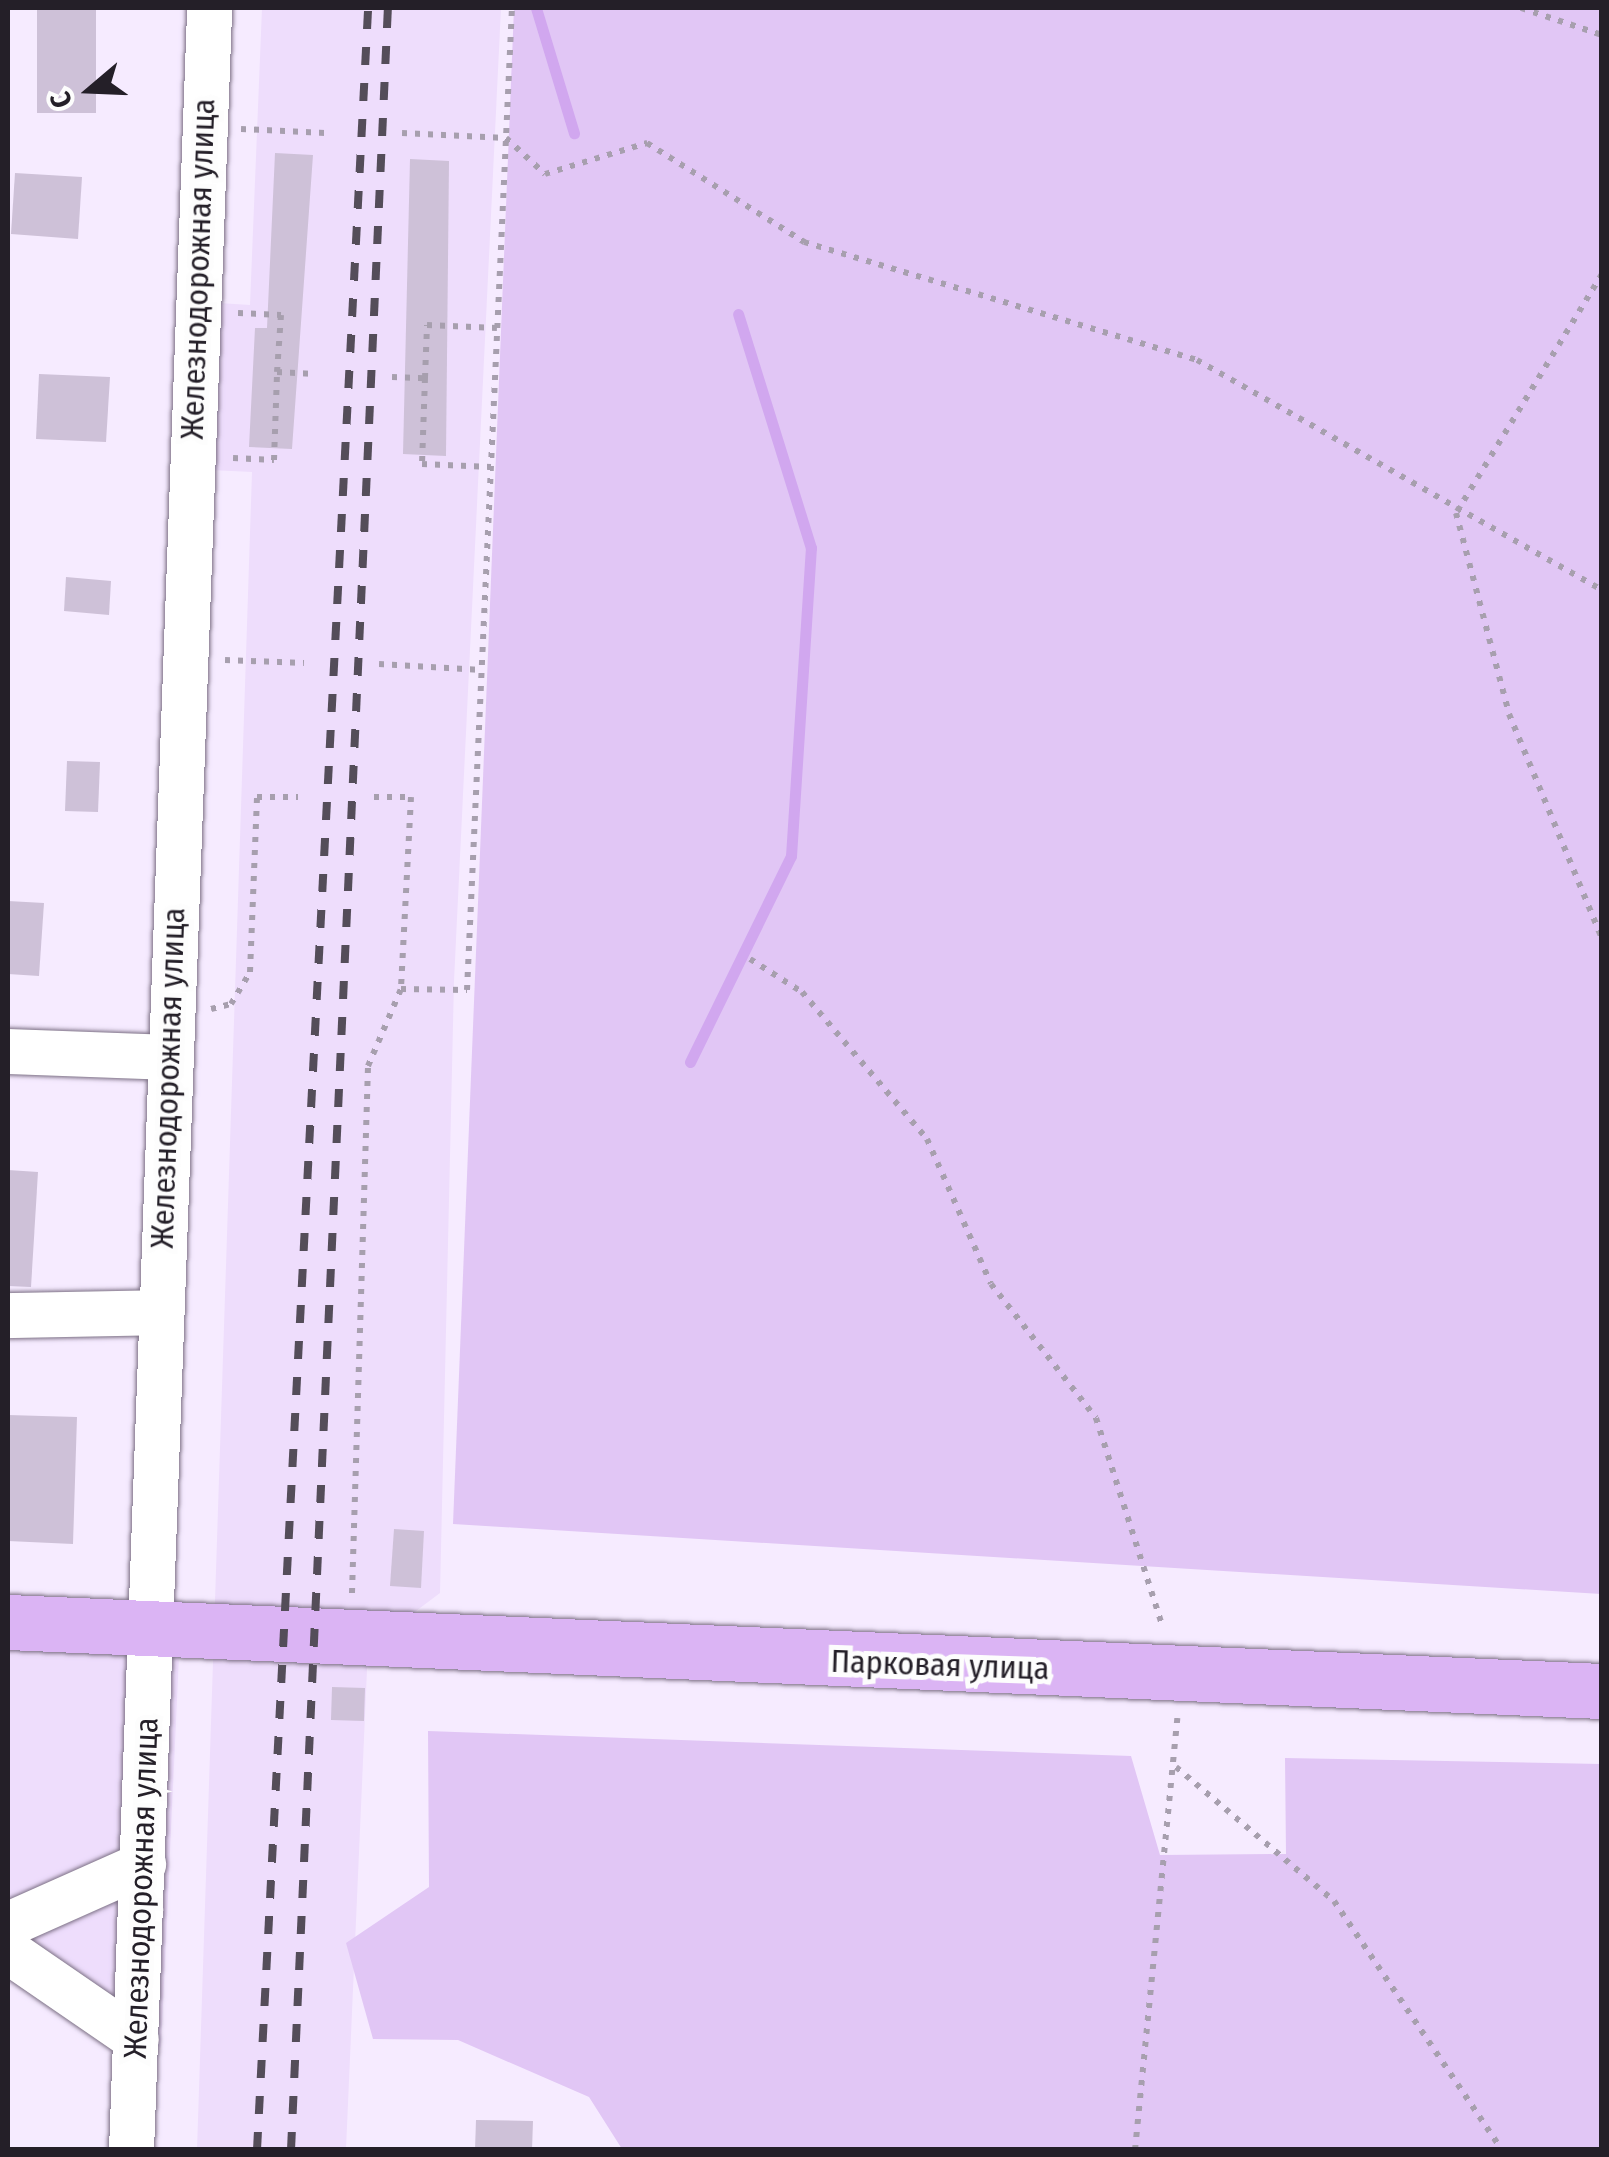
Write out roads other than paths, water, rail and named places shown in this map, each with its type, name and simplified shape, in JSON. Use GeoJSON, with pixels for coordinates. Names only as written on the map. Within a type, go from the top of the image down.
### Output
{"type":"FeatureCollection","features":[{"type":"Feature","properties":{"kind":"main road","name":"Парковая улица"},"geometry":{"type":"LineString","coordinates":[[8,1622],[151,1627],[278,1638],[1602,1691]]}},
{"type":"Feature","properties":{"kind":"street","name":"Железнодорожная улица"},"geometry":{"type":"LineString","coordinates":[[131,2150],[209,8]]}},
{"type":"Feature","properties":{"kind":"street"},"geometry":{"type":"LineString","coordinates":[[8,1050],[170,1038]]}},
{"type":"Feature","properties":{"kind":"street"},"geometry":{"type":"LineString","coordinates":[[8,1314],[159,1312]]}},
{"type":"Feature","properties":{"kind":"street"},"geometry":{"type":"LineString","coordinates":[[8,1924],[143,1864]]}},
{"type":"Feature","properties":{"kind":"street"},"geometry":{"type":"LineString","coordinates":[[8,1951],[136,2038]]}},
{"type":"Feature","properties":{"kind":"waterway"},"geometry":{"type":"LineString","coordinates":[[536,8],[574,133]]}},
{"type":"Feature","properties":{"kind":"waterway"},"geometry":{"type":"LineString","coordinates":[[690,1062],[791,856],[811,548],[738,314]]}},
{"type":"Feature","properties":{"kind":"railway"},"geometry":{"type":"LineString","coordinates":[[257,2150],[368,8]]}},
{"type":"Feature","properties":{"kind":"railway"},"geometry":{"type":"LineString","coordinates":[[291,2150],[388,8]]}}]}
